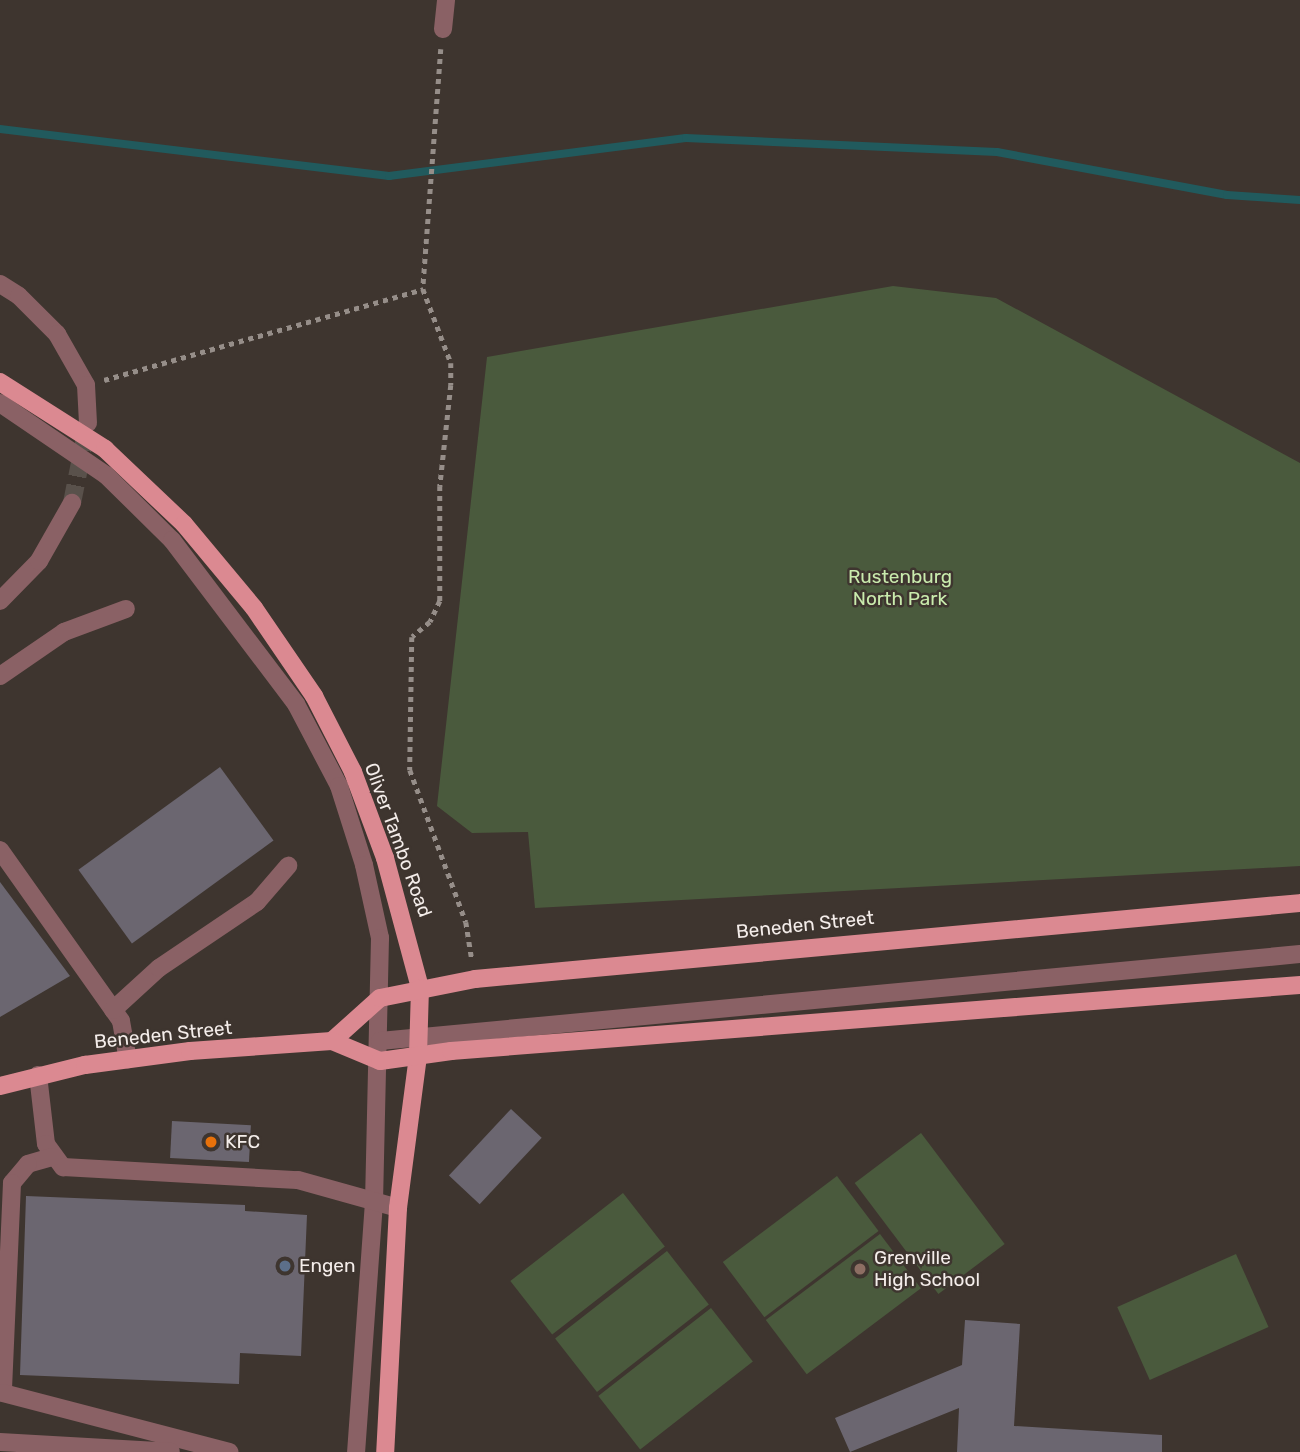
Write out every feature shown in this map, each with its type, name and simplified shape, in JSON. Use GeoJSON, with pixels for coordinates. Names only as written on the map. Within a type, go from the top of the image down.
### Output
{"type":"FeatureCollection","features":[{"type":"Feature","properties":{"kind":"main road","name":"Oliver Tambo Road"},"geometry":{"type":"LineString","coordinates":[[0,382],[105,449],[184,524],[254,608],[314,696],[353,772],[406,923],[420,988],[418,1056],[398,1208],[385,1452]]}},
{"type":"Feature","properties":{"kind":"main road","name":"Beneden Street"},"geometry":{"type":"LineString","coordinates":[[332,1041],[380,998],[475,979],[1300,904]]}},
{"type":"Feature","properties":{"kind":"main road"},"geometry":{"type":"LineString","coordinates":[[380,1061],[1300,985]]}},
{"type":"Feature","properties":{"kind":"main road","name":"Beneden Street"},"geometry":{"type":"LineString","coordinates":[[0,1086],[38,1075],[128,1059],[332,1041],[380,1061]]}},
{"type":"Feature","properties":{"kind":"street"},"geometry":{"type":"LineString","coordinates":[[443,29],[446,0]]}},
{"type":"Feature","properties":{"kind":"street"},"geometry":{"type":"LineString","coordinates":[[0,284],[19,296],[57,334],[86,385],[88,423]]}},
{"type":"Feature","properties":{"kind":"street"},"geometry":{"type":"LineString","coordinates":[[0,403],[106,475],[172,540],[296,704],[339,786],[364,865],[380,938],[380,1061],[374,1202],[356,1452]]}},
{"type":"Feature","properties":{"kind":"street"},"geometry":{"type":"LineString","coordinates":[[0,601],[38,561],[72,503]]}},
{"type":"Feature","properties":{"kind":"street"},"geometry":{"type":"LineString","coordinates":[[0,676],[64,632],[126,609]]}},
{"type":"Feature","properties":{"kind":"street"},"geometry":{"type":"LineString","coordinates":[[0,850],[121,1021],[128,1059]]}},
{"type":"Feature","properties":{"kind":"street"},"geometry":{"type":"LineString","coordinates":[[113,1010],[159,968],[257,902],[288,866]]}},
{"type":"Feature","properties":{"kind":"street"},"geometry":{"type":"LineString","coordinates":[[380,1041],[1300,954]]}},
{"type":"Feature","properties":{"kind":"street"},"geometry":{"type":"LineString","coordinates":[[38,1075],[52,1157],[63,1167],[298,1180],[398,1208]]}},
{"type":"Feature","properties":{"kind":"street"},"geometry":{"type":"LineString","coordinates":[[52,1157],[28,1164],[12,1183],[3,1393],[229,1452]]}},
{"type":"Feature","properties":{"kind":"street"},"geometry":{"type":"LineString","coordinates":[[0,1442],[171,1452]]}},
{"type":"Feature","properties":{"kind":"path"},"geometry":{"type":"LineString","coordinates":[[443,29],[423,289],[451,363],[451,385],[440,486],[440,601],[430,622],[412,637],[410,771],[466,922],[475,979]]}},
{"type":"Feature","properties":{"kind":"path"},"geometry":{"type":"LineString","coordinates":[[86,385],[423,289]]}},
{"type":"Feature","properties":{"kind":"green space","name":"Rustenburg North Park"},"geometry":{"type":"Polygon","coordinates":[[[893,286],[996,298],[1300,463],[1300,866],[535,908],[528,832],[472,833],[437,806],[487,357],[893,286]]]}},
{"type":"Feature","properties":{"kind":"green space"},"geometry":{"type":"Polygon","coordinates":[[[921,1133],[1005,1244],[938,1294],[855,1183],[921,1133]]]}},
{"type":"Feature","properties":{"kind":"green space"},"geometry":{"type":"Polygon","coordinates":[[[837,1176],[879,1231],[764,1317],[723,1262],[837,1176]]]}},
{"type":"Feature","properties":{"kind":"green space"},"geometry":{"type":"Polygon","coordinates":[[[623,1193],[665,1247],[552,1335],[510,1281],[623,1193]]]}},
{"type":"Feature","properties":{"kind":"green space"},"geometry":{"type":"Polygon","coordinates":[[[880,1234],[921,1288],[807,1374],[766,1320],[880,1234]]]}},
{"type":"Feature","properties":{"kind":"green space"},"geometry":{"type":"Polygon","coordinates":[[[667,1251],[709,1305],[597,1392],[555,1338],[667,1251]]]}},
{"type":"Feature","properties":{"kind":"green space"},"geometry":{"type":"Polygon","coordinates":[[[1236,1254],[1269,1327],[1150,1380],[1117,1307],[1236,1254]]]}},
{"type":"Feature","properties":{"kind":"green space"},"geometry":{"type":"Polygon","coordinates":[[[711,1308],[753,1362],[640,1450],[598,1396],[711,1308]]]}},
{"type":"Feature","properties":{"kind":"building"},"geometry":{"type":"Polygon","coordinates":[[[220,767],[273,841],[132,943],[78,870],[220,767]]]}},
{"type":"Feature","properties":{"kind":"building"},"geometry":{"type":"Polygon","coordinates":[[[0,882],[70,976],[0,1017],[0,882]]]}},
{"type":"Feature","properties":{"kind":"building"},"geometry":{"type":"Polygon","coordinates":[[[511,1109],[542,1138],[480,1204],[449,1176],[511,1109]]]}},
{"type":"Feature","properties":{"kind":"building","name":"KFC"},"geometry":{"type":"Polygon","coordinates":[[[172,1121],[251,1125],[249,1162],[170,1158],[172,1121]]]}},
{"type":"Feature","properties":{"kind":"building"},"geometry":{"type":"Polygon","coordinates":[[[26,1196],[245,1205],[245,1211],[307,1215],[301,1356],[240,1353],[239,1384],[20,1375],[26,1196]]]}},
{"type":"Feature","properties":{"kind":"building"},"geometry":{"type":"Polygon","coordinates":[[[965,1320],[1020,1324],[1014,1426],[1162,1435],[1162,1452],[957,1452],[959,1408],[850,1452],[835,1418],[962,1365],[965,1320]]]}},
{"type":"Feature","properties":{"kind":"waterway"},"geometry":{"type":"LineString","coordinates":[[0,129],[389,176],[686,138],[997,152],[1227,195],[1300,200]]}},
{"type":"Feature","properties":{"kind":"tunnel"},"geometry":{"type":"LineString","coordinates":[[72,503],[88,423]]}},
{"type":"Feature","properties":{"kind":"place","name":"KFC"},"geometry":{"type":"Point","coordinates":[211,1142]}},
{"type":"Feature","properties":{"kind":"place","name":"Engen"},"geometry":{"type":"Point","coordinates":[285,1266]}},
{"type":"Feature","properties":{"kind":"place","name":"Grenville High School"},"geometry":{"type":"Point","coordinates":[860,1269]}}]}
